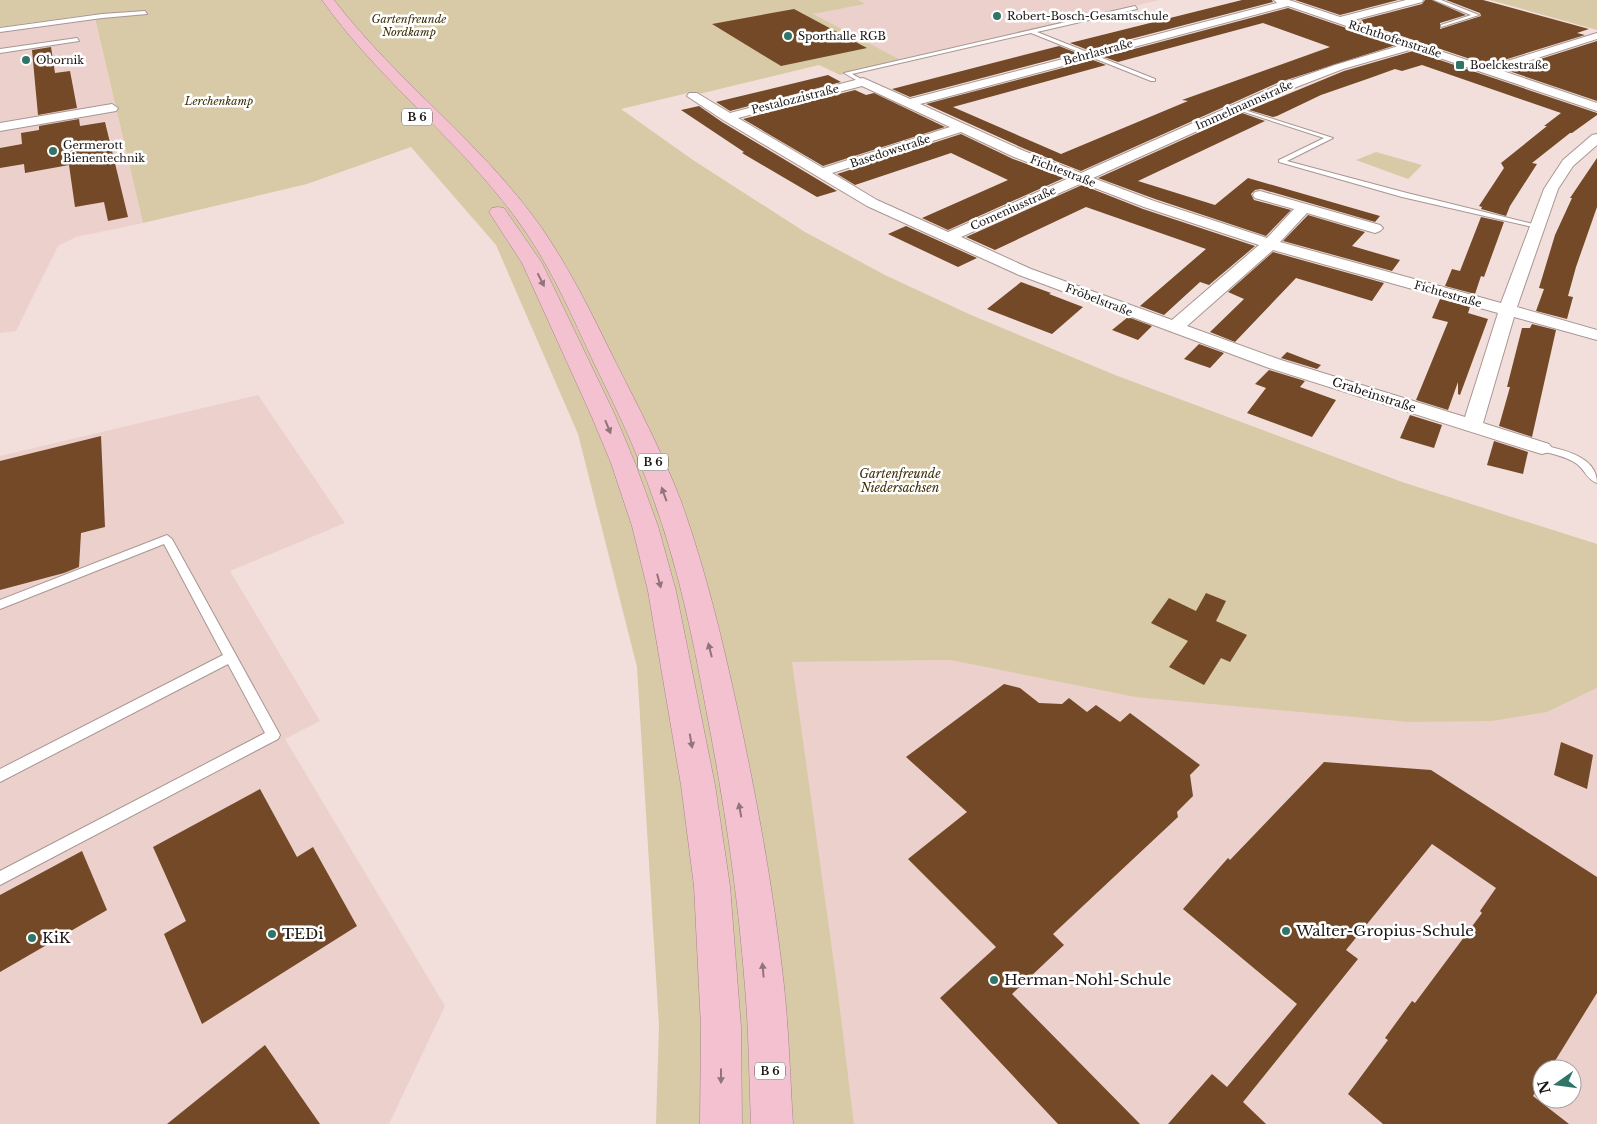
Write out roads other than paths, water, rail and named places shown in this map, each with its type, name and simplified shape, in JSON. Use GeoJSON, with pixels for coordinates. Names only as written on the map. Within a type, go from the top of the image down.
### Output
{"type":"FeatureCollection","features":[{"type":"Feature","properties":{"kind":"highway","name":"B 6"},"geometry":{"type":"LineString","coordinates":[[313,0],[346,43],[445,148]]}},
{"type":"Feature","properties":{"kind":"highway","name":"B 6"},"geometry":{"type":"LineString","coordinates":[[328,0],[356,34],[457,137],[501,188],[536,233],[578,306],[652,460],[673,518],[694,587],[715,669],[731,757],[751,875],[760,943],[767,1019],[772,1124]]}},
{"type":"Feature","properties":{"kind":"highway","name":"B 6"},"geometry":{"type":"LineString","coordinates":[[488,200],[532,263],[603,415],[645,526],[662,590],[698,785],[712,886],[721,1027],[721,1124]]}},
{"type":"Feature","properties":{"kind":"street"},"geometry":{"type":"LineString","coordinates":[[1340,20],[1418,0]]}},
{"type":"Feature","properties":{"kind":"street","name":"Richthofenstraße"},"geometry":{"type":"LineString","coordinates":[[1284,1],[1597,106]]}},
{"type":"Feature","properties":{"kind":"street","name":"Behrlastraße"},"geometry":{"type":"LineString","coordinates":[[908,103],[1284,1]]}},
{"type":"Feature","properties":{"kind":"street"},"geometry":{"type":"LineString","coordinates":[[1489,70],[1597,36]]}},
{"type":"Feature","properties":{"kind":"street","name":"Immelmannstraße"},"geometry":{"type":"LineString","coordinates":[[1080,178],[1318,74],[1413,45]]}},
{"type":"Feature","properties":{"kind":"street","name":"Fichtestraße"},"geometry":{"type":"LineString","coordinates":[[863,82],[960,128],[1080,178],[1270,244],[1597,335]]}},
{"type":"Feature","properties":{"kind":"street","name":"Pestalozzistraße"},"geometry":{"type":"LineString","coordinates":[[727,117],[863,82]]}},
{"type":"Feature","properties":{"kind":"street","name":"Pestalozzistraße"},"geometry":{"type":"LineString","coordinates":[[693,96],[766,141]]}},
{"type":"Feature","properties":{"kind":"street"},"geometry":{"type":"LineString","coordinates":[[0,127],[112,108]]}},
{"type":"Feature","properties":{"kind":"street","name":"Basedowstraße"},"geometry":{"type":"LineString","coordinates":[[820,173],[960,128]]}},
{"type":"Feature","properties":{"kind":"street"},"geometry":{"type":"LineString","coordinates":[[1472,426],[1507,311],[1551,188],[1568,163],[1597,138]]}},
{"type":"Feature","properties":{"kind":"street","name":"Basedowstraße"},"geometry":{"type":"LineString","coordinates":[[766,141],[872,203]]}},
{"type":"Feature","properties":{"kind":"street","name":"Comeniusstraße"},"geometry":{"type":"LineString","coordinates":[[947,238],[1080,178]]}},
{"type":"Feature","properties":{"kind":"street"},"geometry":{"type":"LineString","coordinates":[[1260,195],[1375,228]]}},
{"type":"Feature","properties":{"kind":"street","name":"Comeniusstraße"},"geometry":{"type":"LineString","coordinates":[[872,203],[1025,272]]}},
{"type":"Feature","properties":{"kind":"street"},"geometry":{"type":"LineString","coordinates":[[1174,328],[1270,244],[1304,208]]}},
{"type":"Feature","properties":{"kind":"street","name":"Fröbelstraße"},"geometry":{"type":"LineString","coordinates":[[1025,272],[1276,364]]}},
{"type":"Feature","properties":{"kind":"street","name":"Grabeinstraße"},"geometry":{"type":"LineString","coordinates":[[1276,364],[1542,448]]}},
{"type":"Feature","properties":{"kind":"lane"},"geometry":{"type":"LineString","coordinates":[[1436,0],[1476,15],[1443,26]]}},
{"type":"Feature","properties":{"kind":"lane"},"geometry":{"type":"LineString","coordinates":[[863,82],[847,73],[1135,8]]}},
{"type":"Feature","properties":{"kind":"lane"},"geometry":{"type":"LineString","coordinates":[[0,32],[102,16],[145,13]]}},
{"type":"Feature","properties":{"kind":"lane"},"geometry":{"type":"LineString","coordinates":[[0,32],[31,29]]}},
{"type":"Feature","properties":{"kind":"lane"},"geometry":{"type":"LineString","coordinates":[[1030,31],[1153,80]]}},
{"type":"Feature","properties":{"kind":"lane"},"geometry":{"type":"LineString","coordinates":[[0,51],[77,40]]}},
{"type":"Feature","properties":{"kind":"lane"},"geometry":{"type":"LineString","coordinates":[[1237,108],[1330,138],[1282,161],[1405,195],[1538,226]]}},
{"type":"Feature","properties":{"kind":"lane"},"geometry":{"type":"LineString","coordinates":[[1542,448],[1577,459],[1583,463],[1590,474],[1597,480]]}},
{"type":"Feature","properties":{"kind":"lane"},"geometry":{"type":"LineString","coordinates":[[0,606],[167,539],[273,735],[0,878]]}},
{"type":"Feature","properties":{"kind":"lane"},"geometry":{"type":"LineString","coordinates":[[0,776],[230,657]]}},
{"type":"Feature","properties":{"kind":"place","name":"Robert-Bosch-Gesamtschule"},"geometry":{"type":"Point","coordinates":[997,16]}},
{"type":"Feature","properties":{"kind":"place","name":"Sporthalle RGB"},"geometry":{"type":"Point","coordinates":[788,36]}},
{"type":"Feature","properties":{"kind":"place","name":"Obornik"},"geometry":{"type":"Point","coordinates":[26,60]}},
{"type":"Feature","properties":{"kind":"place","name":"Boelckestraße"},"geometry":{"type":"Point","coordinates":[1460,65]}},
{"type":"Feature","properties":{"kind":"place","name":"Germerott Bienentechnik"},"geometry":{"type":"Point","coordinates":[53,151]}},
{"type":"Feature","properties":{"kind":"place","name":"Walter-Gropius-Schule"},"geometry":{"type":"Point","coordinates":[1286,931]}},
{"type":"Feature","properties":{"kind":"place","name":"TEDi"},"geometry":{"type":"Point","coordinates":[272,934]}},
{"type":"Feature","properties":{"kind":"place","name":"KiK"},"geometry":{"type":"Point","coordinates":[32,938]}},
{"type":"Feature","properties":{"kind":"place","name":"Herman-Nohl-Schule"},"geometry":{"type":"Point","coordinates":[994,980]}},
{"type":"Feature","properties":{"kind":"park label","name":"Gartenfreunde Nordkamp"},"geometry":{"type":"Point","coordinates":[409,25]}},
{"type":"Feature","properties":{"kind":"park label","name":"Lerchenkamp"},"geometry":{"type":"Point","coordinates":[219,101]}},
{"type":"Feature","properties":{"kind":"park label","name":"Gartenfreunde Niedersachsen"},"geometry":{"type":"Point","coordinates":[900,481]}}]}
